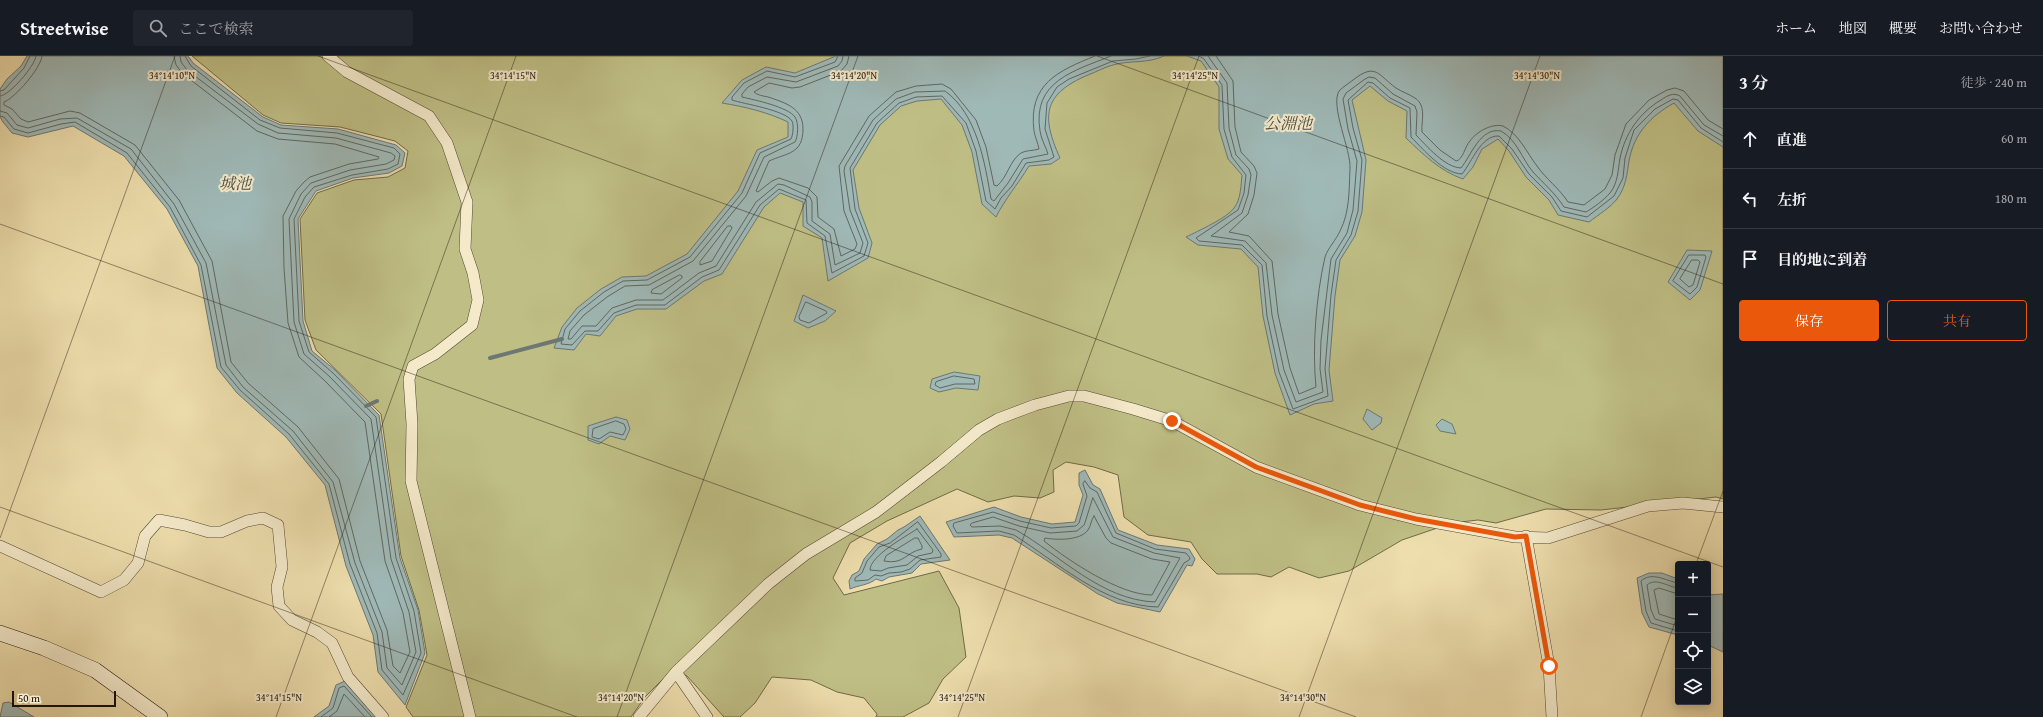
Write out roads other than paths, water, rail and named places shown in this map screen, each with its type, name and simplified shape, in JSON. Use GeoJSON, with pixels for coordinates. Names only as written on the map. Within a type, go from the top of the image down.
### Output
{"type":"FeatureCollection","features":[{"type":"Feature","properties":{"kind":"street"},"geometry":{"type":"LineString","coordinates":[[328,56],[347,72],[429,116],[447,143],[467,202],[465,249],[473,273],[478,300],[472,325],[436,354],[413,366],[409,379],[412,424],[411,480],[470,717]]}},
{"type":"Feature","properties":{"kind":"street"},"geometry":{"type":"LineString","coordinates":[[639,717],[676,672],[768,584],[806,554],[876,512],[979,430],[998,419],[1035,405],[1069,396],[1084,396],[1172,421],[1256,467],[1360,505],[1416,519],[1515,537],[1526,536],[1548,538],[1648,506],[1683,502],[1723,507]]}},
{"type":"Feature","properties":{"kind":"street"},"geometry":{"type":"LineString","coordinates":[[0,546],[101,592],[124,580],[138,563],[145,536],[159,520],[185,525],[208,532],[221,532],[248,521],[263,518],[273,522],[278,525],[282,567],[277,587],[279,606],[292,620],[317,632],[332,643],[348,677],[383,717]]}},
{"type":"Feature","properties":{"kind":"street"},"geometry":{"type":"LineString","coordinates":[[1526,536],[1549,666],[1552,717]]}},
{"type":"Feature","properties":{"kind":"street"},"geometry":{"type":"LineString","coordinates":[[0,633],[44,648],[95,670],[160,717]]}},
{"type":"Feature","properties":{"kind":"street"},"geometry":{"type":"LineString","coordinates":[[676,672],[707,717]]}},
{"type":"Feature","properties":{"kind":"water","name":"城池"},"geometry":{"type":"Polygon","coordinates":[[[27,56],[188,56],[193,63],[263,117],[281,125],[338,129],[396,145],[405,153],[402,166],[389,173],[353,178],[316,191],[298,219],[303,321],[312,351],[335,370],[379,415],[400,558],[418,610],[425,653],[405,705],[378,672],[373,635],[346,566],[325,485],[286,437],[237,393],[217,368],[198,266],[167,209],[124,156],[73,126],[28,137],[12,133],[0,117],[0,89],[7,79],[21,66],[27,56]]]}},
{"type":"Feature","properties":{"kind":"water"},"geometry":{"type":"Polygon","coordinates":[[[836,56],[1164,56],[1151,60],[1110,66],[1073,82],[1062,90],[1054,99],[1050,108],[1049,118],[1050,130],[1060,158],[1051,164],[1029,166],[996,217],[982,204],[972,152],[962,125],[941,99],[917,101],[901,106],[880,125],[853,170],[859,208],[872,243],[868,258],[828,281],[822,238],[803,226],[803,202],[780,193],[764,207],[722,274],[704,281],[666,309],[637,309],[616,316],[600,336],[586,334],[574,350],[554,348],[562,327],[577,308],[601,289],[622,277],[646,276],[687,254],[738,191],[757,150],[788,137],[788,122],[756,110],[722,103],[742,80],[766,67],[795,73],[836,56]]]}},
{"type":"Feature","properties":{"kind":"water","name":"公淵池"},"geometry":{"type":"Polygon","coordinates":[[[1187,56],[1723,56],[1723,147],[1698,131],[1674,103],[1651,120],[1639,134],[1631,151],[1626,180],[1620,194],[1611,205],[1589,222],[1558,215],[1549,200],[1526,177],[1509,151],[1498,139],[1482,149],[1473,167],[1463,179],[1447,172],[1433,162],[1406,138],[1407,111],[1388,101],[1370,86],[1352,100],[1366,160],[1362,212],[1355,236],[1340,260],[1335,296],[1329,370],[1333,401],[1314,404],[1290,415],[1275,373],[1263,316],[1258,267],[1241,249],[1198,245],[1186,237],[1219,220],[1234,208],[1239,196],[1242,175],[1228,159],[1219,129],[1219,87],[1201,61],[1187,56]]]}},
{"type":"Feature","properties":{"kind":"water"},"geometry":{"type":"Polygon","coordinates":[[[1687,250],[1712,251],[1700,290],[1690,300],[1668,282],[1687,250]]]}},
{"type":"Feature","properties":{"kind":"water"},"geometry":{"type":"Polygon","coordinates":[[[803,295],[836,311],[825,321],[808,328],[794,321],[803,295]]]}},
{"type":"Feature","properties":{"kind":"water"},"geometry":{"type":"Polygon","coordinates":[[[954,372],[980,376],[978,390],[956,388],[939,392],[930,388],[932,379],[954,372]]]}},
{"type":"Feature","properties":{"kind":"water"},"geometry":{"type":"Polygon","coordinates":[[[1367,409],[1382,418],[1381,423],[1372,430],[1363,419],[1367,409]]]}},
{"type":"Feature","properties":{"kind":"water"},"geometry":{"type":"Polygon","coordinates":[[[616,417],[627,420],[630,429],[625,440],[610,436],[599,444],[588,440],[588,426],[616,417]]]}},
{"type":"Feature","properties":{"kind":"water"},"geometry":{"type":"Polygon","coordinates":[[[1442,419],[1452,424],[1456,434],[1440,431],[1436,425],[1442,419]]]}},
{"type":"Feature","properties":{"kind":"water"},"geometry":{"type":"Polygon","coordinates":[[[1085,470],[1093,485],[1100,489],[1118,530],[1157,545],[1189,549],[1195,559],[1192,566],[1187,565],[1160,612],[1117,603],[1098,594],[1012,538],[999,535],[954,537],[946,522],[994,507],[1021,517],[1052,524],[1075,522],[1083,495],[1079,485],[1079,473],[1085,470]]]}},
{"type":"Feature","properties":{"kind":"water"},"geometry":{"type":"Polygon","coordinates":[[[920,516],[950,560],[921,564],[912,573],[889,577],[882,581],[876,579],[870,583],[850,589],[849,581],[852,575],[859,571],[864,559],[877,544],[887,539],[920,516]]]}},
{"type":"Feature","properties":{"kind":"water"},"geometry":{"type":"Polygon","coordinates":[[[1649,573],[1662,573],[1675,578],[1675,634],[1649,627],[1642,613],[1637,578],[1649,573]]]}},
{"type":"Feature","properties":{"kind":"water"},"geometry":{"type":"Polygon","coordinates":[[[1723,594],[1723,652],[1711,646],[1711,595],[1723,594]]]}},
{"type":"Feature","properties":{"kind":"water"},"geometry":{"type":"Polygon","coordinates":[[[345,681],[377,717],[314,717],[329,706],[336,685],[345,681]]]}},
{"type":"Feature","properties":{"kind":"water"},"geometry":{"type":"Polygon","coordinates":[[[9,702],[34,717],[0,717],[3,703],[9,702]]]}},
{"type":"Feature","properties":{"kind":"waterway"},"geometry":{"type":"LineString","coordinates":[[490,358],[562,339]]}},
{"type":"Feature","properties":{"kind":"waterway"},"geometry":{"type":"LineString","coordinates":[[366,406],[377,401]]}}]}
